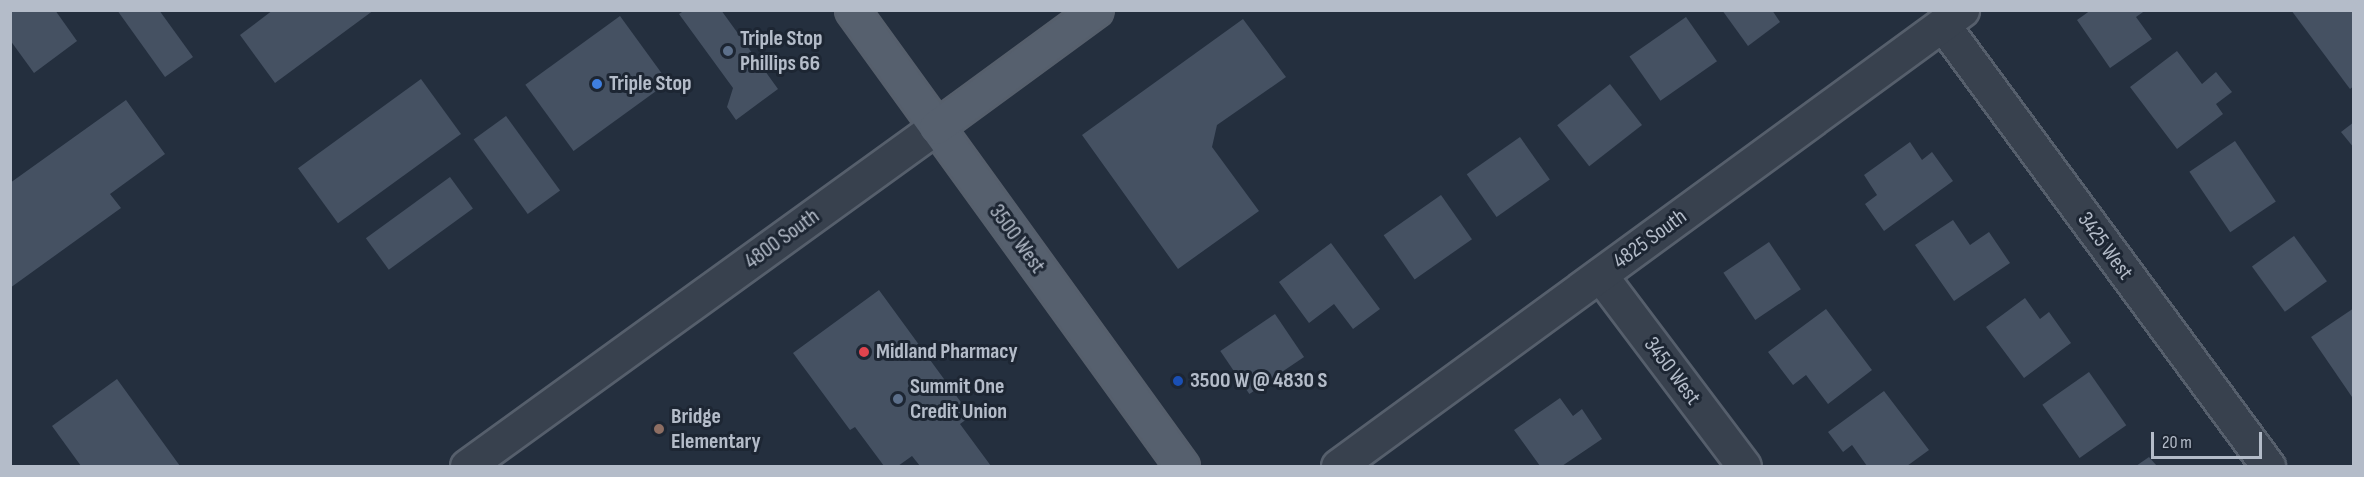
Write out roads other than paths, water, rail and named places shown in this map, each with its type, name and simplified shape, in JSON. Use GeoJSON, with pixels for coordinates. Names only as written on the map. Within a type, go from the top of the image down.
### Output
{"type":"FeatureCollection","features":[{"type":"Feature","properties":{"kind":"main road","name":"3500 West"},"geometry":{"type":"LineString","coordinates":[[852,10],[1182,466]]}},
{"type":"Feature","properties":{"kind":"main road","name":"4800 South"},"geometry":{"type":"LineString","coordinates":[[936,127],[1096,10]]}},
{"type":"Feature","properties":{"kind":"street","name":"4825 South"},"geometry":{"type":"LineString","coordinates":[[1338,466],[1952,18]]}},
{"type":"Feature","properties":{"kind":"street","name":"3425 West"},"geometry":{"type":"LineString","coordinates":[[1952,18],[2268,466]]}},
{"type":"Feature","properties":{"kind":"street","name":"4800 South"},"geometry":{"type":"LineString","coordinates":[[467,466],[936,127]]}},
{"type":"Feature","properties":{"kind":"street","name":"3450 West"},"geometry":{"type":"LineString","coordinates":[[1600,275],[1744,466]]}},
{"type":"Feature","properties":{"kind":"place","name":"Triple Stop Phillips 66"},"geometry":{"type":"Point","coordinates":[728,51]}},
{"type":"Feature","properties":{"kind":"place","name":"Triple Stop"},"geometry":{"type":"Point","coordinates":[597,84]}},
{"type":"Feature","properties":{"kind":"place","name":"Midland Pharmacy"},"geometry":{"type":"Point","coordinates":[864,352]}},
{"type":"Feature","properties":{"kind":"place","name":"3500 W @ 4830 S"},"geometry":{"type":"Point","coordinates":[1178,381]}},
{"type":"Feature","properties":{"kind":"place","name":"Summit One Credit Union"},"geometry":{"type":"Point","coordinates":[898,399]}},
{"type":"Feature","properties":{"kind":"place","name":"Bridge Elementary"},"geometry":{"type":"Point","coordinates":[659,429]}}]}
